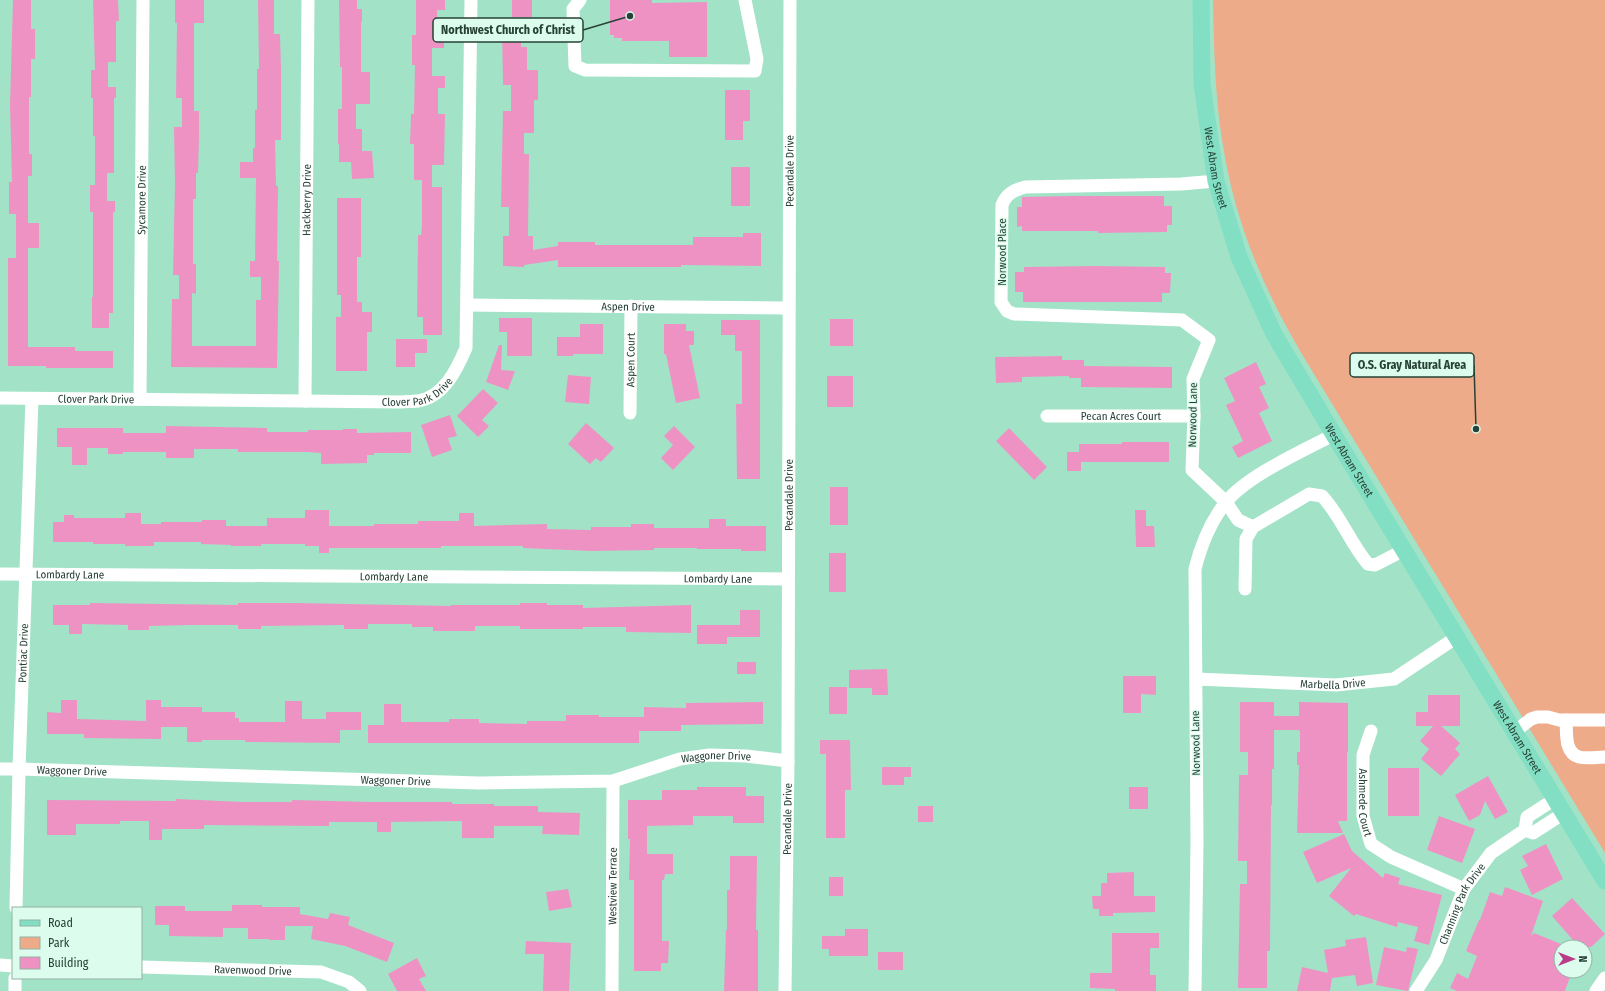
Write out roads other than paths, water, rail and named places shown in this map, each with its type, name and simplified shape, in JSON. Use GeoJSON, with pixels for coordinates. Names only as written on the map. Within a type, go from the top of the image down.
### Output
{"type":"FeatureCollection","features":[{"type":"Feature","properties":{"kind":"main road","name":"West Abram Street"},"geometry":{"type":"LineString","coordinates":[[1201,0],[1202,84],[1216,181],[1240,257],[1274,334],[1605,881]]}},
{"type":"Feature","properties":{"kind":"street","name":"Sycamore Drive"},"geometry":{"type":"LineString","coordinates":[[140,399],[144,0]]}},
{"type":"Feature","properties":{"kind":"street","name":"Hackberry Drive"},"geometry":{"type":"LineString","coordinates":[[304,401],[308,0]]}},
{"type":"Feature","properties":{"kind":"street","name":"Clover Park Drive"},"geometry":{"type":"LineString","coordinates":[[0,398],[419,401],[436,394],[458,368],[466,348],[471,0]]}},
{"type":"Feature","properties":{"kind":"street"},"geometry":{"type":"LineString","coordinates":[[580,0],[573,9],[575,66],[585,70],[755,71],[757,59],[746,0]]}},
{"type":"Feature","properties":{"kind":"street","name":"Pecandale Drive"},"geometry":{"type":"LineString","coordinates":[[785,991],[788,761],[787,579],[790,0]]}},
{"type":"Feature","properties":{"kind":"street","name":"Norwood Place"},"geometry":{"type":"LineString","coordinates":[[1209,340],[1182,320],[1014,314],[1007,311],[1001,302],[1002,205],[1004,199],[1013,191],[1025,187],[1181,184],[1216,181]]}},
{"type":"Feature","properties":{"kind":"street","name":"Aspen Drive"},"geometry":{"type":"LineString","coordinates":[[467,304],[788,308]]}},
{"type":"Feature","properties":{"kind":"street","name":"Aspen Court"},"geometry":{"type":"LineString","coordinates":[[630,413],[631,306]]}},
{"type":"Feature","properties":{"kind":"street","name":"Norwood Lane"},"geometry":{"type":"LineString","coordinates":[[1209,340],[1193,379],[1194,416],[1192,470],[1226,502]]}},
{"type":"Feature","properties":{"kind":"street","name":"Pontiac Drive"},"geometry":{"type":"LineString","coordinates":[[16,907],[19,769],[32,399]]}},
{"type":"Feature","properties":{"kind":"street","name":"Pecan Acres Court"},"geometry":{"type":"LineString","coordinates":[[1047,416],[1194,416]]}},
{"type":"Feature","properties":{"kind":"street","name":"Norwood Lane"},"geometry":{"type":"LineString","coordinates":[[1195,991],[1197,842],[1195,569],[1199,550],[1206,532],[1226,502],[1242,486],[1335,434]]}},
{"type":"Feature","properties":{"kind":"street"},"geometry":{"type":"LineString","coordinates":[[1245,589],[1246,539],[1253,527],[1309,494],[1322,496],[1329,503],[1360,556],[1368,564],[1375,565],[1404,550]]}},
{"type":"Feature","properties":{"kind":"street"},"geometry":{"type":"LineString","coordinates":[[1226,502],[1238,520],[1253,527]]}},
{"type":"Feature","properties":{"kind":"street","name":"Lombardy Lane"},"geometry":{"type":"LineString","coordinates":[[0,574],[787,579]]}},
{"type":"Feature","properties":{"kind":"street","name":"Marbella Drive"},"geometry":{"type":"LineString","coordinates":[[1196,679],[1336,685],[1394,679],[1457,637]]}},
{"type":"Feature","properties":{"kind":"street"},"geometry":{"type":"LineString","coordinates":[[1514,732],[1531,719],[1537,717],[1548,717],[1559,720],[1605,720]]}},
{"type":"Feature","properties":{"kind":"street"},"geometry":{"type":"LineString","coordinates":[[1566,720],[1568,745],[1573,753],[1578,757],[1605,757]]}},
{"type":"Feature","properties":{"kind":"street","name":"Ashmede Court"},"geometry":{"type":"LineString","coordinates":[[1371,731],[1363,755],[1363,816],[1371,844],[1391,857],[1464,889]]}},
{"type":"Feature","properties":{"kind":"street","name":"Waggoner Drive"},"geometry":{"type":"LineString","coordinates":[[0,769],[479,783],[613,781],[680,759],[710,755],[746,756],[788,761]]}},
{"type":"Feature","properties":{"kind":"street","name":"Westview Terrace"},"geometry":{"type":"LineString","coordinates":[[612,991],[613,781]]}},
{"type":"Feature","properties":{"kind":"street","name":"Channing Park Drive"},"geometry":{"type":"LineString","coordinates":[[1416,991],[1436,960],[1464,889],[1491,853],[1524,830],[1533,833],[1559,806]]}},
{"type":"Feature","properties":{"kind":"street"},"geometry":{"type":"LineString","coordinates":[[0,966],[12,966]]}},
{"type":"Feature","properties":{"kind":"street","name":"Ravenwood Drive"},"geometry":{"type":"LineString","coordinates":[[142,967],[321,972],[349,982],[360,991]]}},
{"type":"Feature","properties":{"kind":"street"},"geometry":{"type":"LineString","coordinates":[[1596,991],[1605,978]]}},
{"type":"Feature","properties":{"kind":"street"},"geometry":{"type":"LineString","coordinates":[[15,979],[15,991]]}},
{"type":"Feature","properties":{"kind":"place","name":"Northwest Church of Christ"},"geometry":{"type":"Point","coordinates":[630,16]}},
{"type":"Feature","properties":{"kind":"place","name":"O.S. Gray Natural Area"},"geometry":{"type":"Point","coordinates":[1476,429]}}]}
